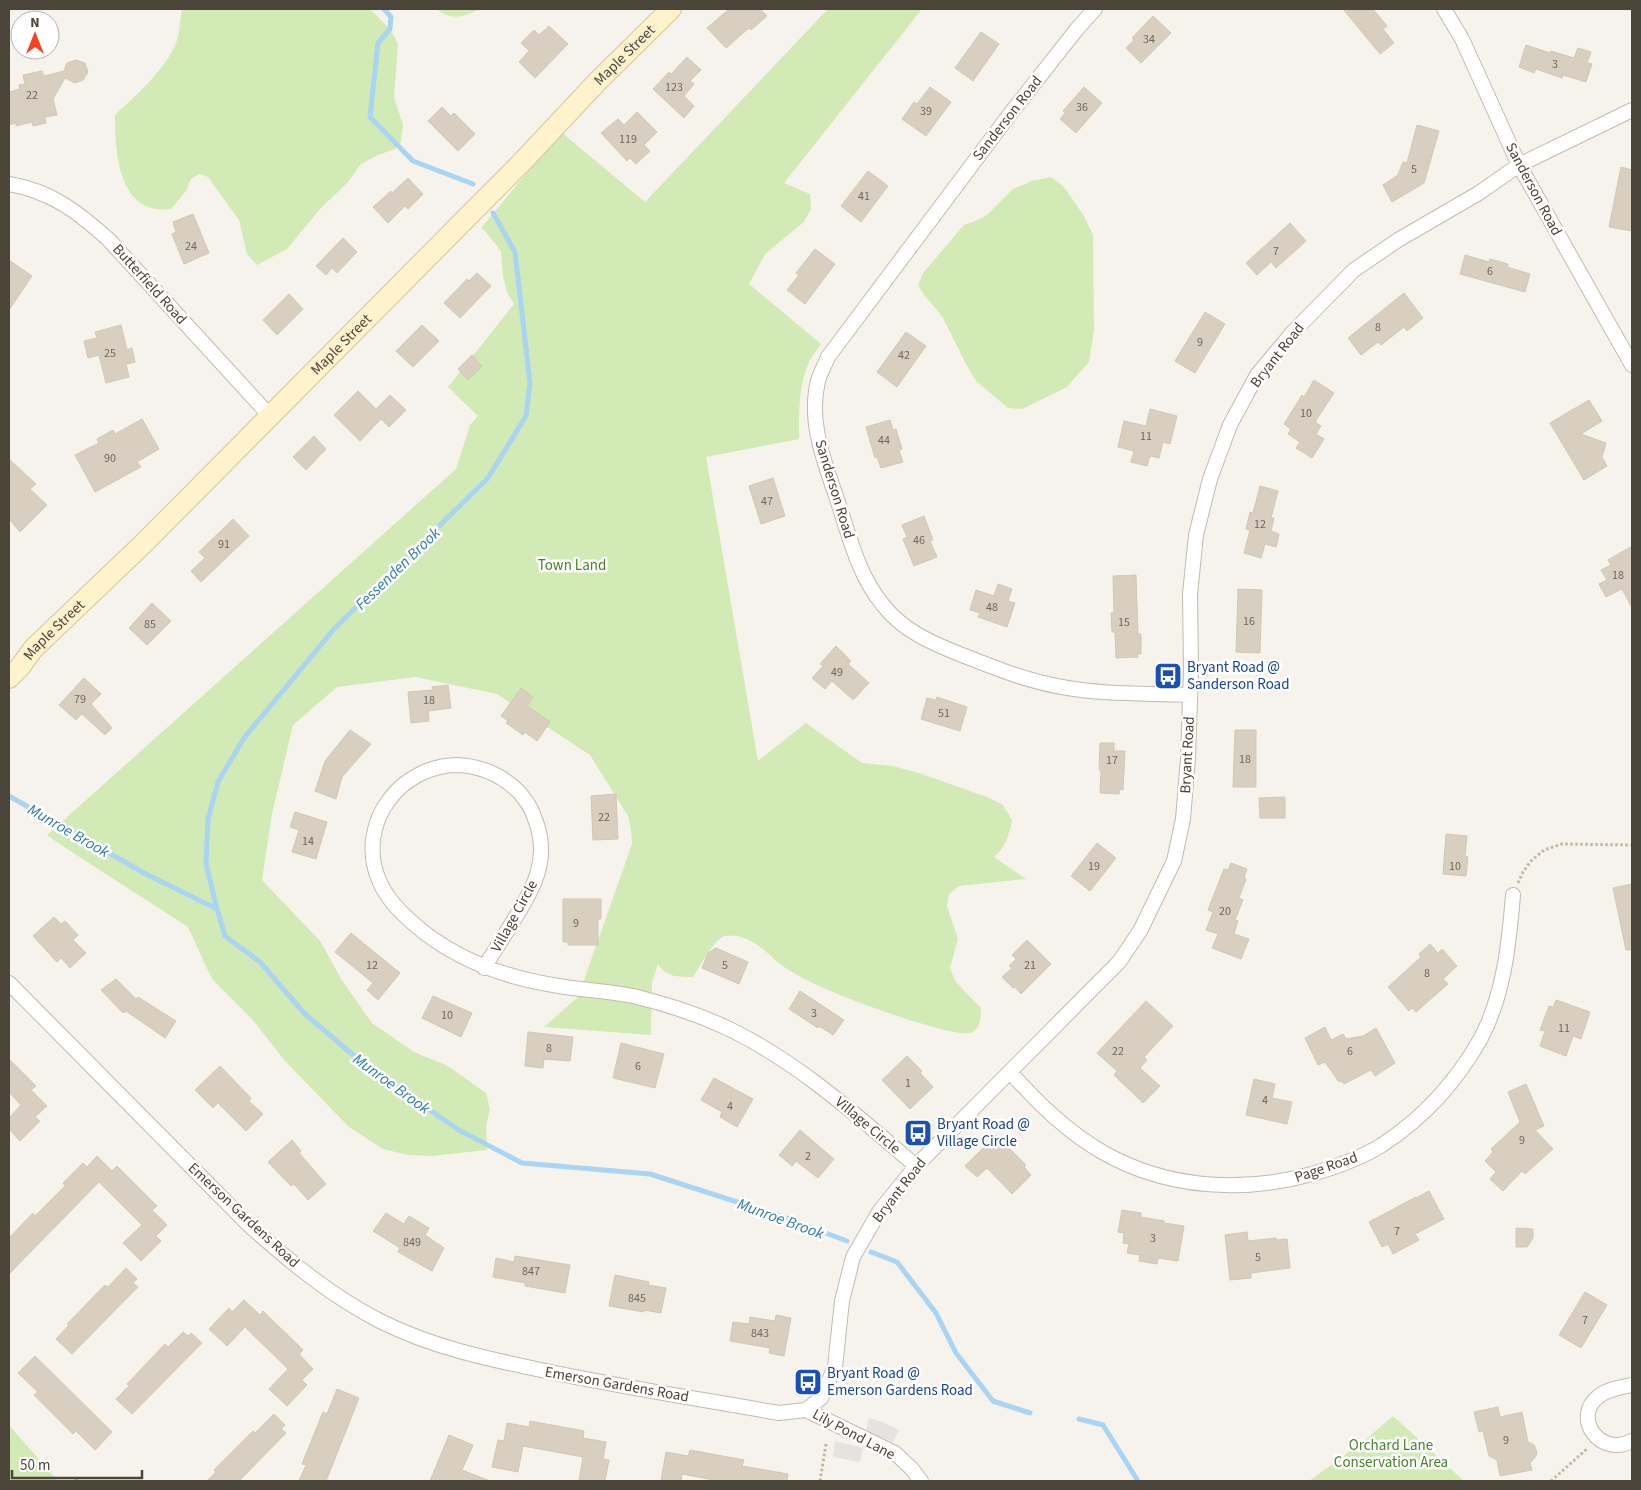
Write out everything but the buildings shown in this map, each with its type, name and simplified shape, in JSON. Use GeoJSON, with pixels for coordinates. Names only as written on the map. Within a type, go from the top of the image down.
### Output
{"type":"FeatureCollection","features":[{"type":"Feature","properties":{"kind":"main road","name":"Maple Street"},"geometry":{"type":"LineString","coordinates":[[9,678],[33,649],[145,542],[515,170],[597,82],[671,9]]}},
{"type":"Feature","properties":{"kind":"street","name":"Sanderson Road"},"geometry":{"type":"LineString","coordinates":[[1095,9],[1010,114],[828,356],[819,380],[815,401],[816,419],[823,457],[861,571],[883,606],[914,633],[940,646],[1007,673],[1063,688],[1090,691],[1190,695]]}},
{"type":"Feature","properties":{"kind":"street","name":"Sanderson Road"},"geometry":{"type":"LineString","coordinates":[[1444,9],[1462,39],[1520,165],[1632,365]]}},
{"type":"Feature","properties":{"kind":"street","name":"Bryant Road"},"geometry":{"type":"LineString","coordinates":[[806,1410],[821,1398],[835,1368],[842,1300],[853,1257],[879,1212],[916,1166],[1119,962],[1140,931],[1174,861],[1183,819],[1190,695],[1190,594],[1196,535],[1210,479],[1230,425],[1257,375],[1293,332],[1354,270],[1398,240],[1479,193],[1520,165],[1632,110]]}},
{"type":"Feature","properties":{"kind":"street","name":"Butterfield Road"},"geometry":{"type":"LineString","coordinates":[[9,184],[48,195],[89,222],[109,240],[270,416]]}},
{"type":"Feature","properties":{"kind":"street","name":"Village Circle"},"geometry":{"type":"LineString","coordinates":[[484,968],[536,881],[540,864],[539,827],[532,810],[521,794],[491,772],[473,766],[454,765],[435,768],[418,775],[402,785],[389,799],[380,815],[374,833],[372,852],[375,870],[381,887],[390,902],[430,938],[484,968],[518,979],[541,984],[633,996],[663,1004],[721,1026],[770,1051],[819,1084],[916,1166]]}},
{"type":"Feature","properties":{"kind":"street","name":"Page Road"},"geometry":{"type":"LineString","coordinates":[[1010,1072],[1057,1120],[1080,1138],[1130,1166],[1158,1175],[1186,1182],[1244,1186],[1272,1183],[1328,1170],[1381,1146],[1428,1108],[1449,1086],[1465,1063],[1482,1037],[1492,1013],[1508,952],[1513,895]]}},
{"type":"Feature","properties":{"kind":"street","name":"Emerson Gardens Road"},"geometry":{"type":"LineString","coordinates":[[9,983],[249,1225],[285,1257],[327,1289],[380,1320],[433,1344],[475,1356],[572,1377],[780,1413],[806,1410]]}},
{"type":"Feature","properties":{"kind":"street"},"geometry":{"type":"LineString","coordinates":[[1632,1385],[1605,1391],[1592,1403],[1588,1412],[1588,1422],[1591,1431],[1597,1439],[1615,1446],[1632,1441]]}},
{"type":"Feature","properties":{"kind":"street","name":"Lily Pond Lane"},"geometry":{"type":"LineString","coordinates":[[806,1410],[895,1454],[912,1469],[921,1481]]}},
{"type":"Feature","properties":{"kind":"path"},"geometry":{"type":"LineString","coordinates":[[1513,895],[1523,872],[1531,861],[1544,850],[1562,844],[1632,845]]}},
{"type":"Feature","properties":{"kind":"path"},"geometry":{"type":"LineString","coordinates":[[1551,1481],[1597,1439]]}},
{"type":"Feature","properties":{"kind":"path"},"geometry":{"type":"LineString","coordinates":[[820,1481],[826,1444]]}},
{"type":"Feature","properties":{"kind":"green space"},"geometry":{"type":"Polygon","coordinates":[[[182,9],[370,9],[390,29],[398,44],[394,97],[403,125],[401,142],[395,149],[361,164],[348,182],[320,209],[287,249],[257,265],[247,254],[239,220],[208,177],[199,174],[191,179],[186,191],[171,209],[153,208],[140,202],[130,192],[123,178],[116,146],[115,115],[142,90],[166,61],[177,40],[182,9]]]}},
{"type":"Feature","properties":{"kind":"green space"},"geometry":{"type":"Polygon","coordinates":[[[437,9],[479,9],[463,16],[452,16],[442,13],[437,9]]]}},
{"type":"Feature","properties":{"kind":"green space","name":"Town Land"},"geometry":{"type":"Polygon","coordinates":[[[828,9],[922,9],[784,183],[810,194],[811,209],[804,222],[765,254],[749,284],[821,344],[810,360],[803,379],[800,399],[799,439],[706,457],[758,761],[806,723],[862,763],[893,766],[919,773],[987,797],[1003,805],[1012,820],[1006,840],[994,857],[1026,879],[959,886],[949,894],[947,906],[958,939],[950,968],[955,981],[981,1008],[979,1024],[973,1032],[964,1033],[926,1025],[879,1010],[812,983],[778,963],[751,941],[740,937],[725,936],[716,942],[693,977],[668,974],[658,964],[652,982],[651,1035],[544,1027],[578,997],[632,844],[628,816],[590,755],[497,694],[415,677],[337,687],[293,725],[272,814],[262,880],[321,942],[341,979],[372,1023],[414,1052],[448,1066],[486,1093],[490,1109],[486,1126],[487,1150],[431,1156],[408,1155],[383,1149],[349,1127],[285,1061],[252,1019],[212,979],[188,927],[47,835],[456,469],[470,425],[478,416],[448,387],[514,304],[507,292],[503,276],[501,251],[481,228],[561,132],[645,202],[828,9]]]}},
{"type":"Feature","properties":{"kind":"green space"},"geometry":{"type":"Polygon","coordinates":[[[1051,177],[1064,187],[1084,216],[1093,235],[1094,330],[1089,362],[1067,387],[1022,409],[1008,408],[976,381],[942,316],[918,285],[923,273],[964,225],[987,215],[1013,189],[1032,181],[1051,177]]]}},
{"type":"Feature","properties":{"kind":"green space","name":"Orchard Lane Conservation Area"},"geometry":{"type":"Polygon","coordinates":[[[1393,1416],[1464,1481],[1309,1481],[1365,1440],[1393,1416]]]}},
{"type":"Feature","properties":{"kind":"green space"},"geometry":{"type":"Polygon","coordinates":[[[9,1425],[58,1481],[9,1481],[9,1425]]]}},
{"type":"Feature","properties":{"kind":"shaded area"},"geometry":{"type":"Polygon","coordinates":[[[869,1418],[899,1430],[893,1442],[866,1431],[869,1418]]]}},
{"type":"Feature","properties":{"kind":"shaded area"},"geometry":{"type":"Polygon","coordinates":[[[835,1441],[863,1448],[860,1462],[833,1457],[835,1441]]]}},
{"type":"Feature","properties":{"kind":"waterway","name":"Fessenden Brook"},"geometry":{"type":"LineString","coordinates":[[384,9],[391,17],[390,29],[378,43],[370,117],[413,161],[473,184]]}},
{"type":"Feature","properties":{"kind":"waterway","name":"Fessenden Brook"},"geometry":{"type":"LineString","coordinates":[[217,909],[206,864],[208,819],[218,782],[244,738],[334,629],[488,478],[526,416],[530,383],[515,252],[493,213]]}},
{"type":"Feature","properties":{"kind":"waterway","name":"Munroe Brook"},"geometry":{"type":"LineString","coordinates":[[9,796],[144,873],[217,909],[225,936],[260,962],[304,1013],[366,1066],[459,1130],[522,1163],[650,1174],[778,1215],[847,1241]]}},
{"type":"Feature","properties":{"kind":"waterway","name":"Munroe Brook"},"geometry":{"type":"LineString","coordinates":[[871,1252],[897,1262],[936,1313],[956,1353],[993,1401],[1030,1413]]}},
{"type":"Feature","properties":{"kind":"waterway","name":"Munroe Brook"},"geometry":{"type":"LineString","coordinates":[[1079,1419],[1103,1425],[1138,1481]]}},
{"type":"Feature","properties":{"kind":"place","name":"Bryant Road @ Sanderson Road"},"geometry":{"type":"Point","coordinates":[1168,676]}},
{"type":"Feature","properties":{"kind":"place","name":"Bryant Road @ Village Circle"},"geometry":{"type":"Point","coordinates":[918,1133]}},
{"type":"Feature","properties":{"kind":"place","name":"Bryant Road @ Emerson Gardens Road"},"geometry":{"type":"Point","coordinates":[808,1382]}}]}
